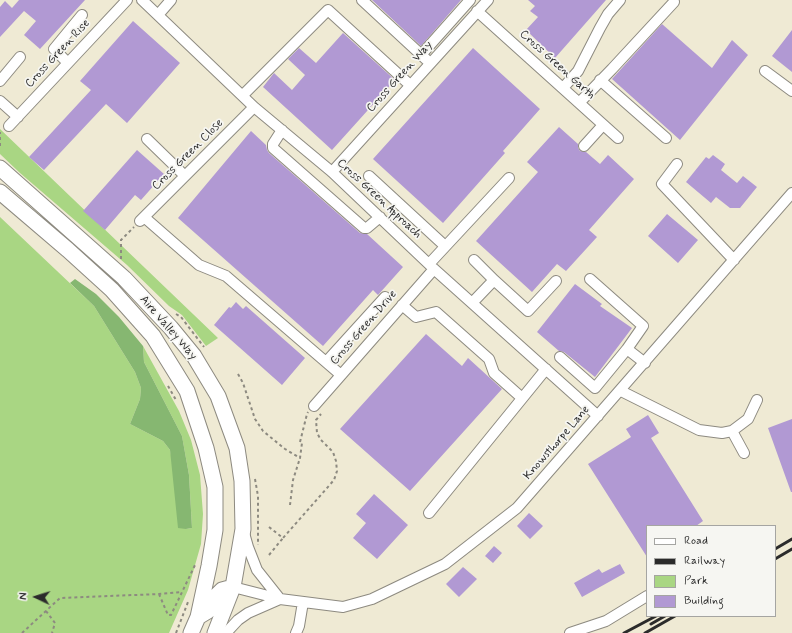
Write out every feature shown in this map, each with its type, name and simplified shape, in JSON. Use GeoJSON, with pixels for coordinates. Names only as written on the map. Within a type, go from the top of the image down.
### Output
{"type":"FeatureCollection","features":[{"type":"Feature","properties":{"kind":"highway","name":"Aire Valley Way"},"geometry":{"type":"LineString","coordinates":[[0,168],[124,278],[171,328],[194,356],[218,396],[237,448],[242,481],[243,529],[233,587],[215,633]]}},
{"type":"Feature","properties":{"kind":"highway","name":"Aire Valley Way"},"geometry":{"type":"LineString","coordinates":[[0,192],[112,290],[153,336],[187,391],[206,448],[215,487],[215,530],[204,561],[205,582],[198,617]]}},
{"type":"Feature","properties":{"kind":"highway"},"geometry":{"type":"LineString","coordinates":[[204,561],[220,582],[233,587]]}},
{"type":"Feature","properties":{"kind":"highway"},"geometry":{"type":"LineString","coordinates":[[191,633],[198,617],[208,611],[215,597],[222,590],[233,587]]}},
{"type":"Feature","properties":{"kind":"street","name":"Cross Green Rise"},"geometry":{"type":"LineString","coordinates":[[9,126],[127,0]]}},
{"type":"Feature","properties":{"kind":"street","name":"Cross Green Approach"},"geometry":{"type":"LineString","coordinates":[[142,0],[254,107],[332,172],[472,304],[598,416]]}},
{"type":"Feature","properties":{"kind":"street"},"geometry":{"type":"LineString","coordinates":[[158,15],[172,0]]}},
{"type":"Feature","properties":{"kind":"street"},"geometry":{"type":"LineString","coordinates":[[362,0],[430,63]]}},
{"type":"Feature","properties":{"kind":"street"},"geometry":{"type":"LineString","coordinates":[[421,55],[470,0]]}},
{"type":"Feature","properties":{"kind":"street","name":"Cross Green Way"},"geometry":{"type":"LineString","coordinates":[[332,172],[488,0]]}},
{"type":"Feature","properties":{"kind":"street"},"geometry":{"type":"LineString","coordinates":[[563,88],[578,71],[608,14],[620,0]]}},
{"type":"Feature","properties":{"kind":"street"},"geometry":{"type":"LineString","coordinates":[[579,103],[674,2]]}},
{"type":"Feature","properties":{"kind":"street"},"geometry":{"type":"LineString","coordinates":[[243,95],[328,10],[410,85]]}},
{"type":"Feature","properties":{"kind":"street","name":"Cross Green Garth"},"geometry":{"type":"LineString","coordinates":[[477,11],[618,138]]}},
{"type":"Feature","properties":{"kind":"street"},"geometry":{"type":"LineString","coordinates":[[68,64],[54,49],[82,15]]}},
{"type":"Feature","properties":{"kind":"street"},"geometry":{"type":"LineString","coordinates":[[0,81],[20,57]]}},
{"type":"Feature","properties":{"kind":"street"},"geometry":{"type":"LineString","coordinates":[[765,71],[792,91]]}},
{"type":"Feature","properties":{"kind":"street"},"geometry":{"type":"LineString","coordinates":[[600,80],[666,138]]}},
{"type":"Feature","properties":{"kind":"street"},"geometry":{"type":"LineString","coordinates":[[0,101],[18,117]]}},
{"type":"Feature","properties":{"kind":"street","name":"Cross Green Close"},"geometry":{"type":"LineString","coordinates":[[142,220],[254,107]]}},
{"type":"Feature","properties":{"kind":"street"},"geometry":{"type":"LineString","coordinates":[[584,146],[603,125]]}},
{"type":"Feature","properties":{"kind":"street"},"geometry":{"type":"LineString","coordinates":[[282,130],[273,144],[273,148],[364,228],[367,228],[380,217]]}},
{"type":"Feature","properties":{"kind":"street"},"geometry":{"type":"LineString","coordinates":[[147,140],[185,176]]}},
{"type":"Feature","properties":{"kind":"street"},"geometry":{"type":"LineString","coordinates":[[677,164],[662,184],[734,260]]}},
{"type":"Feature","properties":{"kind":"street"},"geometry":{"type":"LineString","coordinates":[[368,176],[445,246]]}},
{"type":"Feature","properties":{"kind":"street","name":"Cross Green Drive"},"geometry":{"type":"LineString","coordinates":[[316,404],[402,305],[445,246],[509,178]]}},
{"type":"Feature","properties":{"kind":"street","name":"Knowsthorpe Lane"},"geometry":{"type":"LineString","coordinates":[[233,587],[280,599],[343,607],[372,600],[445,564],[517,508],[790,198]]}},
{"type":"Feature","properties":{"kind":"street"},"geometry":{"type":"LineString","coordinates":[[142,220],[199,265],[226,276],[341,375]]}},
{"type":"Feature","properties":{"kind":"street"},"geometry":{"type":"LineString","coordinates":[[474,260],[528,311],[556,281]]}},
{"type":"Feature","properties":{"kind":"street"},"geometry":{"type":"LineString","coordinates":[[560,357],[595,388],[643,326],[590,278]]}},
{"type":"Feature","properties":{"kind":"street"},"geometry":{"type":"LineString","coordinates":[[472,304],[494,280]]}},
{"type":"Feature","properties":{"kind":"street"},"geometry":{"type":"LineString","coordinates":[[326,362],[385,297]]}},
{"type":"Feature","properties":{"kind":"street"},"geometry":{"type":"LineString","coordinates":[[402,305],[416,317],[436,312],[489,359],[494,373],[522,398]]}},
{"type":"Feature","properties":{"kind":"street"},"geometry":{"type":"LineString","coordinates":[[626,349],[645,363]]}},
{"type":"Feature","properties":{"kind":"street"},"geometry":{"type":"LineString","coordinates":[[429,513],[546,369]]}},
{"type":"Feature","properties":{"kind":"street"},"geometry":{"type":"LineString","coordinates":[[621,391],[700,430],[722,433],[732,431],[748,419],[757,400]]}},
{"type":"Feature","properties":{"kind":"street"},"geometry":{"type":"LineString","coordinates":[[732,431],[744,454]]}},
{"type":"Feature","properties":{"kind":"street"},"geometry":{"type":"LineString","coordinates":[[226,633],[238,620],[248,613],[280,599],[257,570],[243,529]]}},
{"type":"Feature","properties":{"kind":"street"},"geometry":{"type":"LineString","coordinates":[[570,633],[606,621],[646,597]]}},
{"type":"Feature","properties":{"kind":"street"},"geometry":{"type":"LineString","coordinates":[[300,631],[303,602]]}},
{"type":"Feature","properties":{"kind":"path"},"geometry":{"type":"LineString","coordinates":[[0,146],[0,132],[9,126]]}},
{"type":"Feature","properties":{"kind":"path"},"geometry":{"type":"LineString","coordinates":[[121,264],[121,240],[142,220]]}},
{"type":"Feature","properties":{"kind":"path"},"geometry":{"type":"LineString","coordinates":[[238,374],[243,383],[255,419],[263,431],[285,449],[300,458]]}},
{"type":"Feature","properties":{"kind":"path"},"geometry":{"type":"LineString","coordinates":[[167,384],[178,403]]}},
{"type":"Feature","properties":{"kind":"path"},"geometry":{"type":"LineString","coordinates":[[269,555],[334,480],[337,471],[336,461],[332,452],[320,440],[317,433],[316,420],[324,409],[316,404],[307,414],[300,442],[302,442],[300,458],[293,480],[290,504]]}},
{"type":"Feature","properties":{"kind":"path"},"geometry":{"type":"LineString","coordinates":[[269,527],[283,538]]}},
{"type":"Feature","properties":{"kind":"path"},"geometry":{"type":"LineString","coordinates":[[159,594],[168,615],[171,615],[181,592],[204,561]]}},
{"type":"Feature","properties":{"kind":"path"},"geometry":{"type":"LineString","coordinates":[[22,633],[60,598],[181,592]]}},
{"type":"Feature","properties":{"kind":"path"},"geometry":{"type":"LineString","coordinates":[[176,633],[189,600]]}},
{"type":"Feature","properties":{"kind":"path"},"geometry":{"type":"LineString","coordinates":[[46,611],[55,623],[52,633]]}},
{"type":"Feature","properties":{"kind":"green space"},"geometry":{"type":"Polygon","coordinates":[[[0,129],[218,338],[206,346],[182,315],[169,306],[127,265],[0,154],[0,129]]]}},
{"type":"Feature","properties":{"kind":"green space"},"geometry":{"type":"Polygon","coordinates":[[[0,217],[94,306],[135,372],[141,388],[140,399],[130,424],[163,441],[170,450],[186,529],[192,528],[189,475],[182,436],[144,362],[143,346],[179,411],[191,440],[200,475],[203,514],[201,544],[188,590],[169,633],[0,633],[0,217]]]}},
{"type":"Feature","properties":{"kind":"green space"},"geometry":{"type":"Polygon","coordinates":[[[75,279],[96,294],[119,317],[143,346],[144,362],[182,436],[189,475],[192,528],[178,528],[170,450],[163,441],[130,424],[140,399],[141,388],[135,372],[94,306],[70,283],[75,279]]]}},
{"type":"Feature","properties":{"kind":"building"},"geometry":{"type":"Polygon","coordinates":[[[19,0],[85,0],[40,49],[24,35],[36,21],[24,11],[0,37],[0,7],[5,1],[12,8],[19,0]]]}},
{"type":"Feature","properties":{"kind":"building"},"geometry":{"type":"Polygon","coordinates":[[[372,0],[461,0],[421,46],[372,0]]]}},
{"type":"Feature","properties":{"kind":"building"},"geometry":{"type":"Polygon","coordinates":[[[528,0],[606,0],[555,58],[526,30],[538,17],[530,11],[535,6],[528,0]]]}},
{"type":"Feature","properties":{"kind":"building"},"geometry":{"type":"Polygon","coordinates":[[[133,21],[180,63],[127,123],[106,104],[44,170],[29,157],[91,90],[80,81],[133,21]]]}},
{"type":"Feature","properties":{"kind":"building"},"geometry":{"type":"Polygon","coordinates":[[[662,24],[712,68],[732,40],[748,55],[680,140],[612,79],[662,24]]]}},
{"type":"Feature","properties":{"kind":"building"},"geometry":{"type":"Polygon","coordinates":[[[792,30],[792,72],[772,56],[792,30]]]}},
{"type":"Feature","properties":{"kind":"building"},"geometry":{"type":"Polygon","coordinates":[[[343,33],[395,80],[332,150],[263,87],[274,73],[292,90],[305,75],[288,59],[299,48],[316,63],[343,33]]]}},
{"type":"Feature","properties":{"kind":"building"},"geometry":{"type":"Polygon","coordinates":[[[473,48],[540,109],[503,151],[505,153],[443,223],[373,159],[473,48]]]}},
{"type":"Feature","properties":{"kind":"building"},"geometry":{"type":"Polygon","coordinates":[[[559,127],[578,144],[580,151],[586,152],[600,164],[608,155],[634,179],[589,230],[597,237],[566,271],[557,264],[532,292],[476,241],[538,172],[527,162],[559,127]]]}},
{"type":"Feature","properties":{"kind":"building"},"geometry":{"type":"Polygon","coordinates":[[[251,131],[266,145],[269,153],[360,233],[367,234],[403,267],[378,295],[373,290],[323,346],[178,218],[251,131]]]}},
{"type":"Feature","properties":{"kind":"building"},"geometry":{"type":"Polygon","coordinates":[[[137,150],[164,174],[141,200],[135,195],[105,230],[83,211],[137,150]]]}},
{"type":"Feature","properties":{"kind":"building"},"geometry":{"type":"Polygon","coordinates":[[[713,155],[725,164],[721,170],[737,183],[743,176],[757,187],[740,208],[730,208],[716,197],[711,203],[686,182],[706,157],[709,159],[713,155]]]}},
{"type":"Feature","properties":{"kind":"building"},"geometry":{"type":"Polygon","coordinates":[[[667,214],[698,240],[678,263],[648,236],[667,214]]]}},
{"type":"Feature","properties":{"kind":"building"},"geometry":{"type":"Polygon","coordinates":[[[575,284],[602,304],[600,306],[632,328],[595,377],[564,352],[559,351],[537,332],[575,284]]]}},
{"type":"Feature","properties":{"kind":"building"},"geometry":{"type":"Polygon","coordinates":[[[236,302],[243,309],[246,306],[305,358],[282,385],[214,325],[229,307],[231,308],[236,302]]]}},
{"type":"Feature","properties":{"kind":"building"},"geometry":{"type":"Polygon","coordinates":[[[426,334],[462,366],[468,358],[502,389],[410,491],[340,429],[426,334]]]}},
{"type":"Feature","properties":{"kind":"building"},"geometry":{"type":"Polygon","coordinates":[[[648,415],[659,433],[651,438],[703,521],[697,525],[646,525],[646,555],[588,464],[631,437],[626,429],[648,415]]]}},
{"type":"Feature","properties":{"kind":"building"},"geometry":{"type":"Polygon","coordinates":[[[792,419],[792,492],[791,492],[768,428],[792,419]]]}},
{"type":"Feature","properties":{"kind":"building"},"geometry":{"type":"Polygon","coordinates":[[[374,494],[408,525],[377,559],[353,538],[366,523],[356,514],[374,494]]]}},
{"type":"Feature","properties":{"kind":"building"},"geometry":{"type":"Polygon","coordinates":[[[529,513],[543,526],[530,539],[517,526],[529,513]]]}},
{"type":"Feature","properties":{"kind":"building"},"geometry":{"type":"Polygon","coordinates":[[[494,546],[502,553],[493,563],[485,556],[494,546]]]}},
{"type":"Feature","properties":{"kind":"building"},"geometry":{"type":"Polygon","coordinates":[[[620,564],[625,573],[582,597],[574,583],[599,569],[602,573],[620,564]]]}},
{"type":"Feature","properties":{"kind":"building"},"geometry":{"type":"Polygon","coordinates":[[[463,567],[477,579],[459,597],[446,584],[463,567]]]}},
{"type":"Feature","properties":{"kind":"railway"},"geometry":{"type":"LineString","coordinates":[[776,548],[792,539]]}},
{"type":"Feature","properties":{"kind":"railway"},"geometry":{"type":"LineString","coordinates":[[776,558],[792,549]]}},
{"type":"Feature","properties":{"kind":"railway"},"geometry":{"type":"LineString","coordinates":[[624,633],[654,617]]}},
{"type":"Feature","properties":{"kind":"railway"},"geometry":{"type":"LineString","coordinates":[[651,624],[663,617]]}},
{"type":"Feature","properties":{"kind":"railway"},"geometry":{"type":"LineString","coordinates":[[645,633],[673,617]]}}]}
